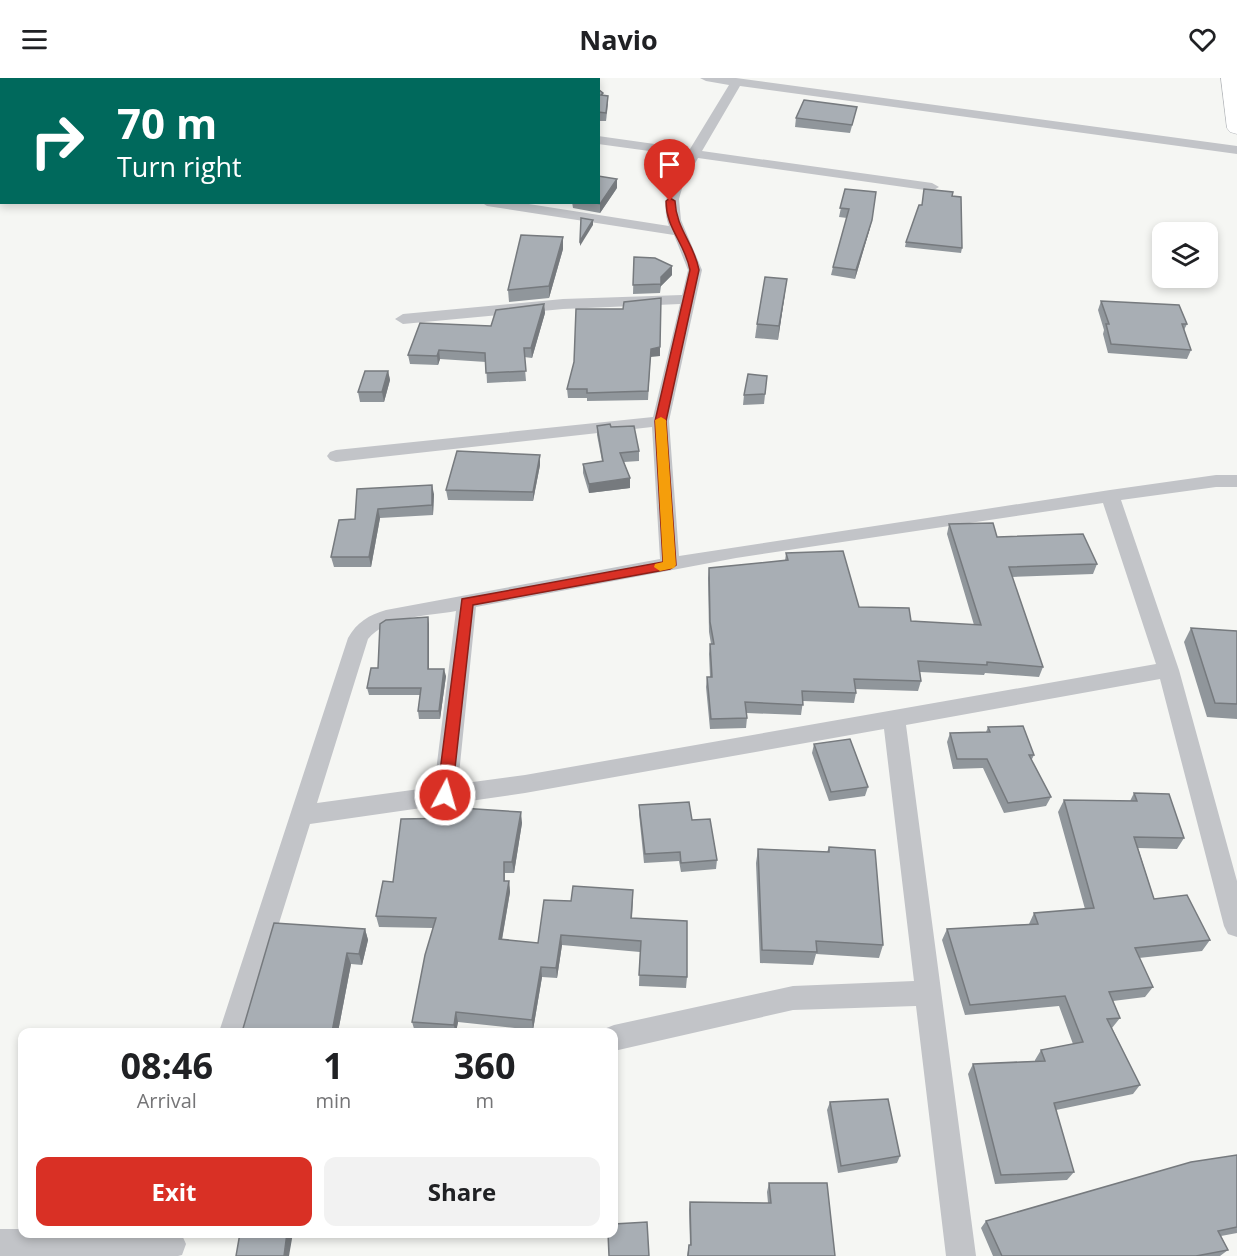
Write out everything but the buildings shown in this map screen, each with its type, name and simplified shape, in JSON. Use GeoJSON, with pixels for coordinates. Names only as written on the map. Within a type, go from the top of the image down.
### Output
{"type":"FeatureCollection","features":[{"type":"Feature","properties":{"kind":"main road"},"geometry":{"type":"LineString","coordinates":[[1230,78],[1237,129]]}},
{"type":"Feature","properties":{"kind":"street"},"geometry":{"type":"LineString","coordinates":[[706,78],[1237,150]]}},
{"type":"Feature","properties":{"kind":"street"},"geometry":{"type":"LineString","coordinates":[[670,565],[660,421],[695,270],[692,255],[671,217],[670,201],[693,154],[736,82]]}},
{"type":"Feature","properties":{"kind":"street"},"geometry":{"type":"LineString","coordinates":[[600,140],[932,187]]}},
{"type":"Feature","properties":{"kind":"street"},"geometry":{"type":"LineString","coordinates":[[500,204],[679,232]]}},
{"type":"Feature","properties":{"kind":"street"},"geometry":{"type":"LineString","coordinates":[[403,319],[563,304],[689,299]]}},
{"type":"Feature","properties":{"kind":"street"},"geometry":{"type":"LineString","coordinates":[[336,456],[660,421]]}},
{"type":"Feature","properties":{"kind":"street"},"geometry":{"type":"LineString","coordinates":[[233,1028],[358,638],[364,628],[373,621],[736,552],[1110,496],[1216,481],[1237,481]]}},
{"type":"Feature","properties":{"kind":"street"},"geometry":{"type":"LineString","coordinates":[[1110,496],[1168,670],[1237,926]]}},
{"type":"Feature","properties":{"kind":"street"},"geometry":{"type":"LineString","coordinates":[[445,795],[467,602]]}},
{"type":"Feature","properties":{"kind":"street"},"geometry":{"type":"LineString","coordinates":[[303,815],[525,784],[1168,670]]}},
{"type":"Feature","properties":{"kind":"street"},"geometry":{"type":"LineString","coordinates":[[894,720],[961,1256]]}},
{"type":"Feature","properties":{"kind":"street"},"geometry":{"type":"LineString","coordinates":[[618,1037],[793,998],[928,993]]}},
{"type":"Feature","properties":{"kind":"street"},"geometry":{"type":"LineString","coordinates":[[0,1244],[171,1244]]}},
{"type":"Feature","properties":{"kind":"slow traffic"},"geometry":{"type":"LineString","coordinates":[[660,567],[670,565],[661,420]]}},
{"type":"Feature","properties":{"kind":"route"},"geometry":{"type":"LineString","coordinates":[[445,795],[467,602],[670,565],[660,421],[695,270],[692,255],[671,217],[670,201]]}}]}
